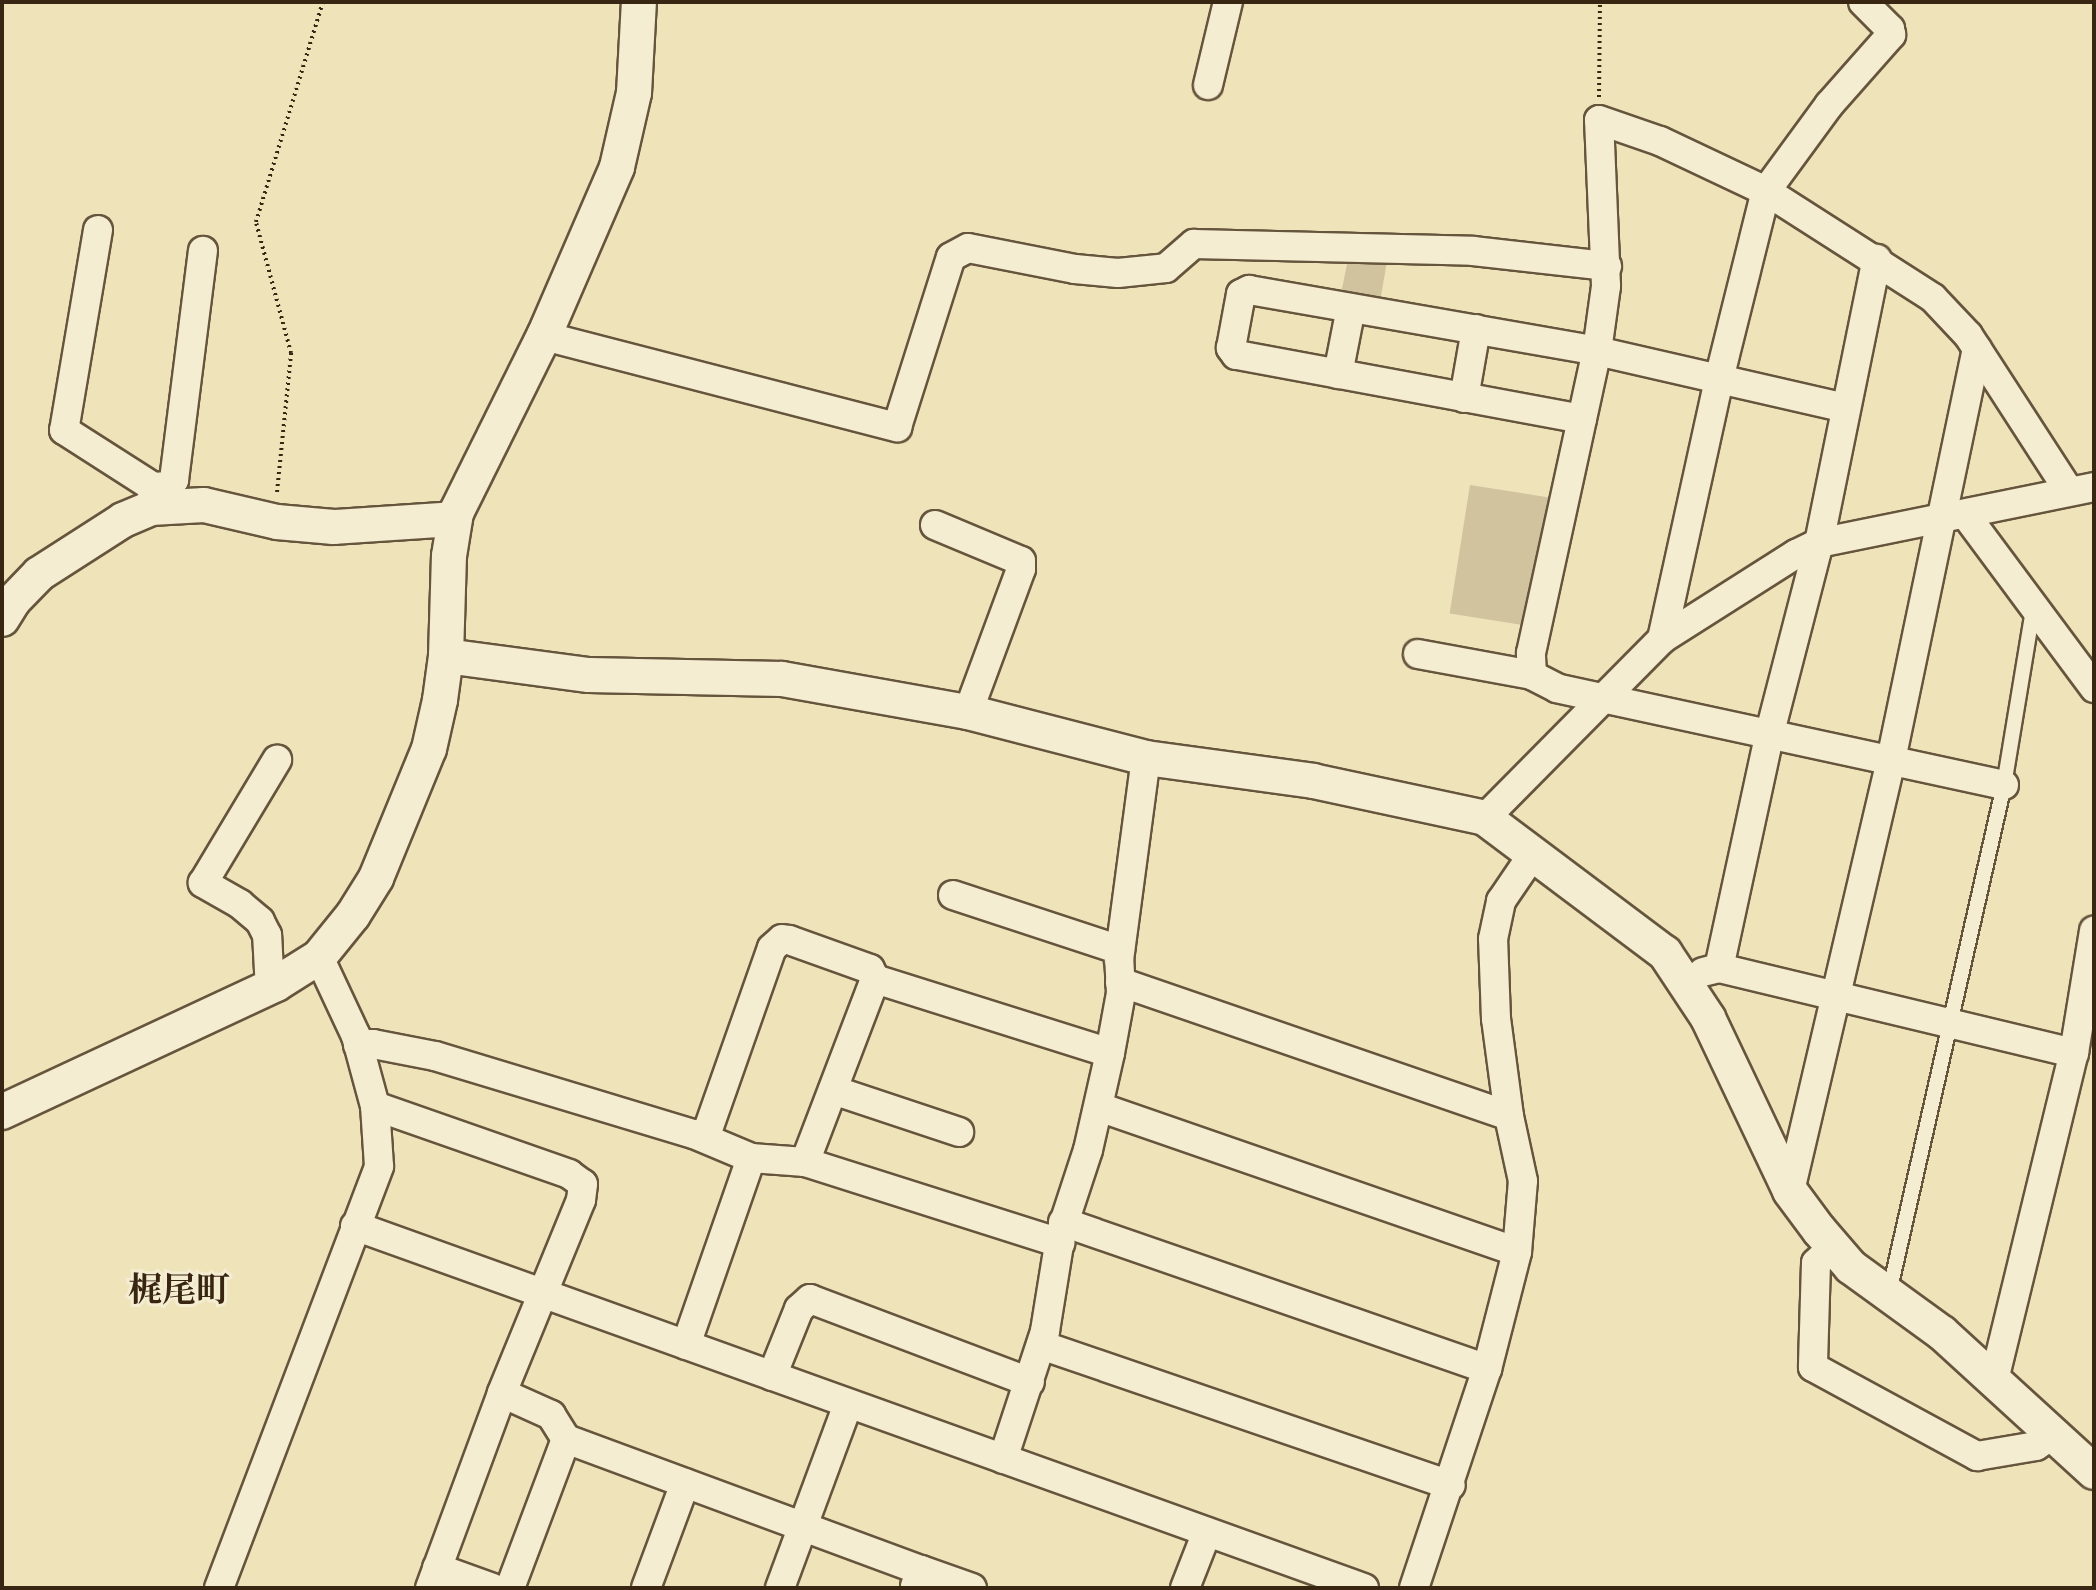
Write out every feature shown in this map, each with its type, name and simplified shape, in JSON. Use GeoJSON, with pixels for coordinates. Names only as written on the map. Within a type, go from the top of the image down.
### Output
{"type":"FeatureCollection","features":[{"type":"Feature","properties":{"kind":"street"},"geometry":{"type":"LineString","coordinates":[[2,1112],[276,984],[319,957],[353,915],[376,878],[429,749],[446,656],[449,556],[455,519],[544,336],[601,209],[620,154],[634,93],[639,2]]}},
{"type":"Feature","properties":{"kind":"street"},"geometry":{"type":"LineString","coordinates":[[1208,85],[1228,2]]}},
{"type":"Feature","properties":{"kind":"street"},"geometry":{"type":"LineString","coordinates":[[1662,639],[1719,379],[1766,191],[1829,105],[1891,35],[1890,29],[1863,2]]}},
{"type":"Feature","properties":{"kind":"street"},"geometry":{"type":"LineString","coordinates":[[1485,818],[1662,639],[1769,569],[1819,543],[2082,489],[1942,305],[1877,259],[1766,191],[1660,141],[1599,120],[1607,266],[1597,351],[1531,653],[1532,675]]}},
{"type":"Feature","properties":{"kind":"street"},"geometry":{"type":"LineString","coordinates":[[98,230],[64,430],[152,497],[274,521],[379,526],[455,519]]}},
{"type":"Feature","properties":{"kind":"street"},"geometry":{"type":"LineString","coordinates":[[544,336],[897,427],[951,257],[961,249],[976,248],[1075,269],[1118,273],[1166,268],[1194,244],[1473,251],[1607,266]]}},
{"type":"Feature","properties":{"kind":"street"},"geometry":{"type":"LineString","coordinates":[[2,619],[14,600],[39,574],[123,520],[174,480],[203,251]]}},
{"type":"Feature","properties":{"kind":"street"},"geometry":{"type":"LineString","coordinates":[[1719,968],[1770,732],[1819,543],[1877,259]]}},
{"type":"Feature","properties":{"kind":"street"},"geometry":{"type":"LineString","coordinates":[[1582,419],[1236,355],[1231,348],[1244,291],[1597,351],[1845,408]]}},
{"type":"Feature","properties":{"kind":"street"},"geometry":{"type":"LineString","coordinates":[[1338,374],[1351,308]]}},
{"type":"Feature","properties":{"kind":"street"},"geometry":{"type":"LineString","coordinates":[[1464,398],[1476,329]]}},
{"type":"Feature","properties":{"kind":"street"},"geometry":{"type":"LineString","coordinates":[[1790,1191],[1952,516],[1977,349]]}},
{"type":"Feature","properties":{"kind":"street"},"geometry":{"type":"LineString","coordinates":[[1952,516],[2034,605],[2094,688]]}},
{"type":"Feature","properties":{"kind":"street"},"geometry":{"type":"LineString","coordinates":[[935,525],[1021,561],[968,712]]}},
{"type":"Feature","properties":{"kind":"street"},"geometry":{"type":"LineString","coordinates":[[1418,654],[1532,675],[1547,685],[2004,785]]}},
{"type":"Feature","properties":{"kind":"street"},"geometry":{"type":"LineString","coordinates":[[446,656],[589,675],[782,679],[968,712],[1146,758],[1313,781],[1485,818],[1653,942],[1683,978],[1708,1018],[1790,1191],[1833,1247],[1851,1267],[1942,1333],[2094,1472]]}},
{"type":"Feature","properties":{"kind":"street"},"geometry":{"type":"LineString","coordinates":[[1003,1459],[1041,1345],[1061,1233],[1099,1107],[1120,982],[1120,950],[1146,758]]}},
{"type":"Feature","properties":{"kind":"street"},"geometry":{"type":"LineString","coordinates":[[276,984],[269,971],[267,935],[260,921],[246,908],[203,883],[277,760]]}},
{"type":"Feature","properties":{"kind":"street"},"geometry":{"type":"LineString","coordinates":[[1414,1588],[1451,1485],[1487,1369],[1517,1252],[1523,1181],[1509,1116],[1496,1019],[1493,939],[1497,909],[1533,854]]}},
{"type":"Feature","properties":{"kind":"street"},"geometry":{"type":"LineString","coordinates":[[953,895],[1120,950]]}},
{"type":"Feature","properties":{"kind":"street"},"geometry":{"type":"LineString","coordinates":[[1994,1380],[2074,1053],[2094,931]]}},
{"type":"Feature","properties":{"kind":"street"},"geometry":{"type":"LineString","coordinates":[[705,1138],[776,942],[789,940],[870,969],[875,979],[1110,1053]]}},
{"type":"Feature","properties":{"kind":"street"},"geometry":{"type":"LineString","coordinates":[[219,1588],[379,1166],[375,1106],[358,1045],[319,957]]}},
{"type":"Feature","properties":{"kind":"street"},"geometry":{"type":"LineString","coordinates":[[1683,978],[1719,968],[2074,1053]]}},
{"type":"Feature","properties":{"kind":"street"},"geometry":{"type":"LineString","coordinates":[[805,1162],[875,979]]}},
{"type":"Feature","properties":{"kind":"street"},"geometry":{"type":"LineString","coordinates":[[1120,982],[1509,1116]]}},
{"type":"Feature","properties":{"kind":"street"},"geometry":{"type":"LineString","coordinates":[[358,1045],[373,1044],[435,1056],[705,1138],[751,1158],[805,1162],[1061,1233],[1487,1369]]}},
{"type":"Feature","properties":{"kind":"street"},"geometry":{"type":"LineString","coordinates":[[833,1090],[959,1132]]}},
{"type":"Feature","properties":{"kind":"street"},"geometry":{"type":"LineString","coordinates":[[375,1106],[580,1180],[583,1194],[502,1393],[434,1578],[493,1588]]}},
{"type":"Feature","properties":{"kind":"street"},"geometry":{"type":"LineString","coordinates":[[1099,1107],[1517,1252]]}},
{"type":"Feature","properties":{"kind":"street"},"geometry":{"type":"LineString","coordinates":[[686,1345],[751,1158]]}},
{"type":"Feature","properties":{"kind":"street"},"geometry":{"type":"LineString","coordinates":[[355,1226],[1364,1588]]}},
{"type":"Feature","properties":{"kind":"street"},"geometry":{"type":"LineString","coordinates":[[1833,1247],[1816,1263],[1813,1367],[1977,1456],[2036,1446],[2054,1434]]}},
{"type":"Feature","properties":{"kind":"street"},"geometry":{"type":"LineString","coordinates":[[772,1376],[799,1309],[810,1299],[1030,1382]]}},
{"type":"Feature","properties":{"kind":"street"},"geometry":{"type":"LineString","coordinates":[[1041,1345],[1451,1485]]}},
{"type":"Feature","properties":{"kind":"street"},"geometry":{"type":"LineString","coordinates":[[502,1393],[551,1415],[566,1439],[803,1527],[917,1579],[972,1588]]}},
{"type":"Feature","properties":{"kind":"street"},"geometry":{"type":"LineString","coordinates":[[780,1588],[848,1404]]}},
{"type":"Feature","properties":{"kind":"street"},"geometry":{"type":"LineString","coordinates":[[510,1588],[566,1439]]}},
{"type":"Feature","properties":{"kind":"street"},"geometry":{"type":"LineString","coordinates":[[646,1588],[685,1483]]}},
{"type":"Feature","properties":{"kind":"street"},"geometry":{"type":"LineString","coordinates":[[1185,1588],[1207,1532]]}},
{"type":"Feature","properties":{"kind":"lane"},"geometry":{"type":"LineString","coordinates":[[1889,1294],[2004,785],[2034,605]]}},
{"type":"Feature","properties":{"kind":"path"},"geometry":{"type":"LineString","coordinates":[[274,521],[291,353],[256,222],[323,2]]}},
{"type":"Feature","properties":{"kind":"path"},"geometry":{"type":"LineString","coordinates":[[1599,120],[1600,2]]}},
{"type":"Feature","properties":{"kind":"shaded area"},"geometry":{"type":"Polygon","coordinates":[[[1349,254],[1388,255],[1380,302],[1340,299],[1349,254]]]}},
{"type":"Feature","properties":{"kind":"shaded area"},"geometry":{"type":"Polygon","coordinates":[[[1470,485],[1558,499],[1538,627],[1450,613],[1470,485]]]}},
{"type":"Feature","properties":{"kind":"district","name":"梶尾町"},"geometry":{"type":"Point","coordinates":[179,1292]}}]}
